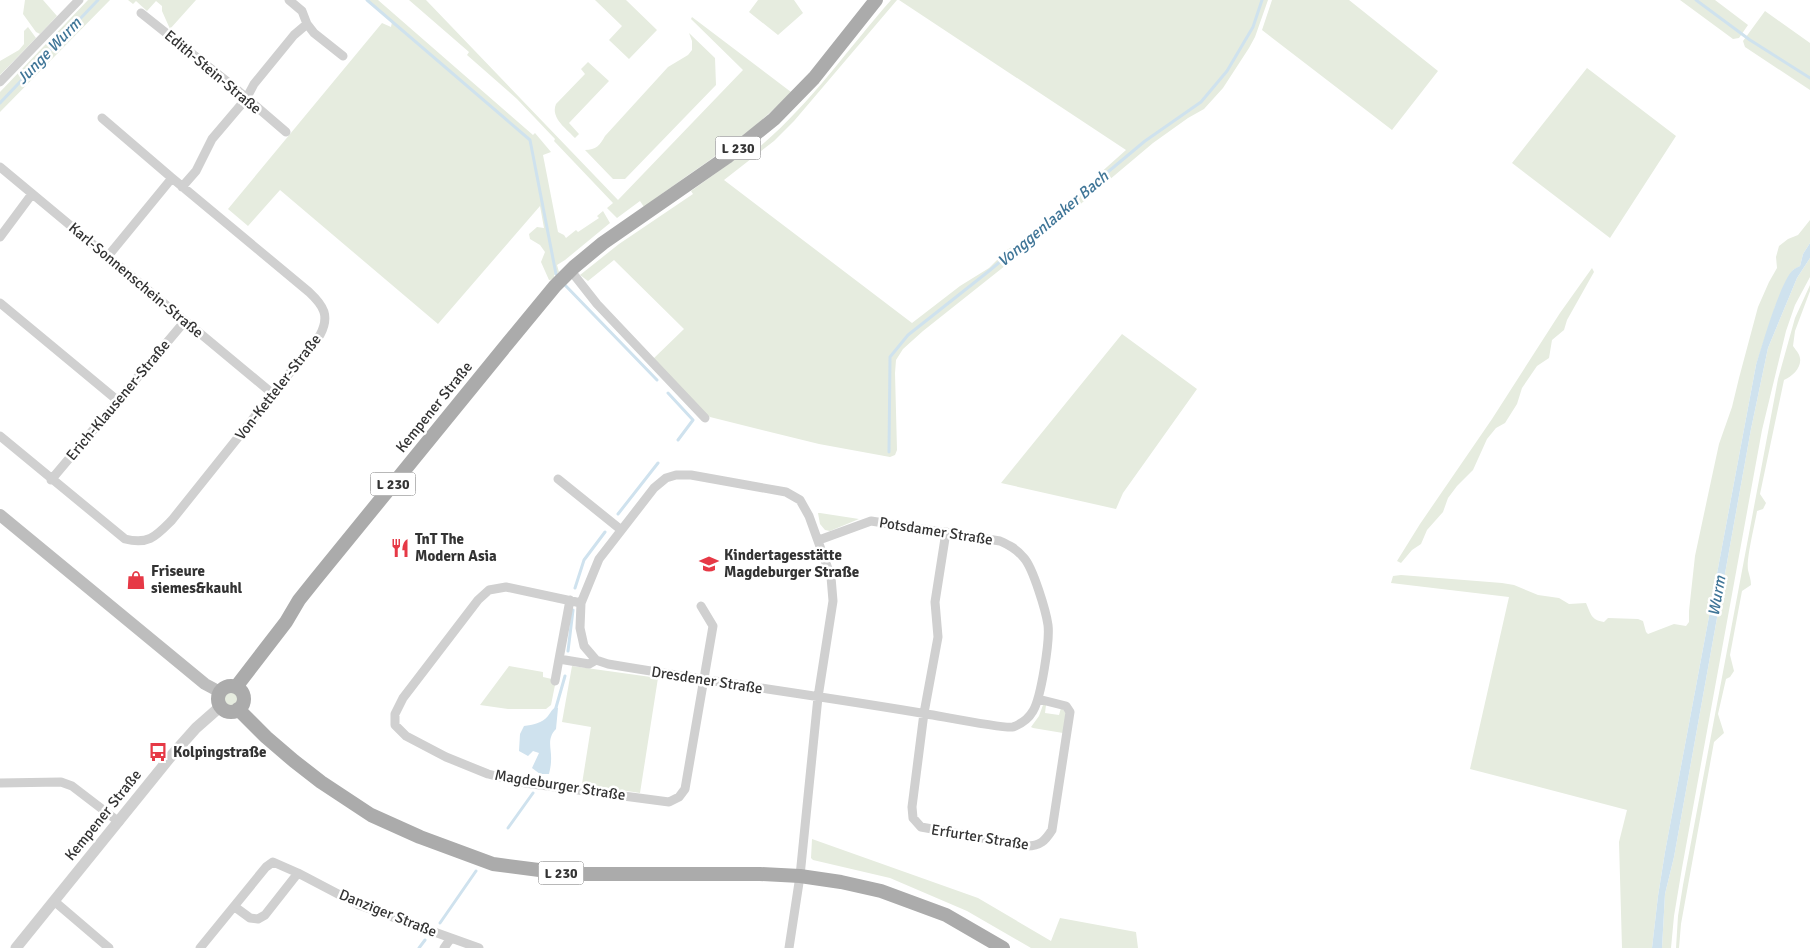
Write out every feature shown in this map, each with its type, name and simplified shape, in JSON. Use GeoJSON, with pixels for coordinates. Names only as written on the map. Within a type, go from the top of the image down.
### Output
{"type":"FeatureCollection","features":[{"type":"Feature","properties":{"kind":"main road","name":"Kempener Straße"},"geometry":{"type":"LineString","coordinates":[[236,687],[286,622],[315,580],[555,286],[572,269],[615,234],[727,156],[774,119],[814,78],[876,0]]}},
{"type":"Feature","properties":{"kind":"main road"},"geometry":{"type":"LineString","coordinates":[[0,515],[205,684],[229,711],[238,709],[243,704],[244,697],[236,687],[225,687],[220,699]]}},
{"type":"Feature","properties":{"kind":"main road","name":"L 230"},"geometry":{"type":"LineString","coordinates":[[238,709],[294,761],[321,782],[371,815],[420,837],[493,864],[570,874],[760,874],[800,876],[841,882],[881,891],[946,915],[1003,948]]}},
{"type":"Feature","properties":{"kind":"street"},"geometry":{"type":"LineString","coordinates":[[0,82],[78,0]]}},
{"type":"Feature","properties":{"kind":"street"},"geometry":{"type":"LineString","coordinates":[[289,0],[302,11],[307,24],[314,33],[343,56]]}},
{"type":"Feature","properties":{"kind":"street","name":"Edith-Stein-Straße"},"geometry":{"type":"LineString","coordinates":[[141,12],[286,132]]}},
{"type":"Feature","properties":{"kind":"street"},"geometry":{"type":"LineString","coordinates":[[182,187],[196,170],[212,139],[246,99],[254,84],[294,36],[307,24]]}},
{"type":"Feature","properties":{"kind":"street","name":"Von-Ketteler-Straße"},"geometry":{"type":"LineString","coordinates":[[0,436],[51,480],[125,539],[141,542],[150,540],[172,520],[320,335],[325,326],[325,314],[318,301],[310,292],[182,187],[102,118]]}},
{"type":"Feature","properties":{"kind":"street","name":"Karl-Sonnenschein-Straße"},"geometry":{"type":"LineString","coordinates":[[0,167],[273,394]]}},
{"type":"Feature","properties":{"kind":"street"},"geometry":{"type":"LineString","coordinates":[[108,256],[172,178]]}},
{"type":"Feature","properties":{"kind":"street"},"geometry":{"type":"LineString","coordinates":[[0,237],[32,194]]}},
{"type":"Feature","properties":{"kind":"street"},"geometry":{"type":"LineString","coordinates":[[572,269],[597,304],[705,418]]}},
{"type":"Feature","properties":{"kind":"street"},"geometry":{"type":"LineString","coordinates":[[0,303],[117,400]]}},
{"type":"Feature","properties":{"kind":"street","name":"Erich-Klausener-Straße"},"geometry":{"type":"LineString","coordinates":[[51,480],[185,321]]}},
{"type":"Feature","properties":{"kind":"street"},"geometry":{"type":"LineString","coordinates":[[596,660],[584,646],[580,628],[581,603],[598,559],[654,488],[666,478],[676,475],[690,475],[786,492],[800,500],[810,516],[831,577],[833,602],[818,697],[800,876],[789,948]]}},
{"type":"Feature","properties":{"kind":"street"},"geometry":{"type":"LineString","coordinates":[[558,479],[620,529]]}},
{"type":"Feature","properties":{"kind":"street","name":"Potsdamer Straße"},"geometry":{"type":"LineString","coordinates":[[818,697],[1012,728],[1026,720],[1034,710],[1038,699],[1048,640],[1048,625],[1043,605],[1026,559],[1012,546],[1000,541],[871,521],[819,540]]}},
{"type":"Feature","properties":{"kind":"street"},"geometry":{"type":"LineString","coordinates":[[924,713],[938,637],[934,602],[946,532]]}},
{"type":"Feature","properties":{"kind":"street","name":"Magdeburger Straße"},"geometry":{"type":"LineString","coordinates":[[581,603],[506,587],[489,590],[478,600],[403,698],[394,714],[395,725],[406,736],[446,757],[488,774],[525,783],[669,802],[679,797],[685,789],[704,680],[712,626],[701,606]]}},
{"type":"Feature","properties":{"kind":"street"},"geometry":{"type":"LineString","coordinates":[[555,681],[570,600]]}},
{"type":"Feature","properties":{"kind":"street","name":"Dresdener Straße"},"geometry":{"type":"LineString","coordinates":[[559,659],[589,664],[596,660],[608,664],[704,680],[818,697]]}},
{"type":"Feature","properties":{"kind":"street","name":"Kempener Straße"},"geometry":{"type":"LineString","coordinates":[[16,948],[220,699]]}},
{"type":"Feature","properties":{"kind":"street","name":"Erfurter Straße"},"geometry":{"type":"LineString","coordinates":[[924,713],[912,807],[913,818],[921,827],[933,830],[1027,846],[1037,846],[1044,842],[1052,830],[1070,712],[1066,706],[1038,699]]}},
{"type":"Feature","properties":{"kind":"street"},"geometry":{"type":"LineString","coordinates":[[0,783],[61,782],[72,786],[119,822]]}},
{"type":"Feature","properties":{"kind":"street","name":"Danziger Straße"},"geometry":{"type":"LineString","coordinates":[[200,948],[266,867],[273,862],[359,905],[479,948]]}},
{"type":"Feature","properties":{"kind":"street"},"geometry":{"type":"LineString","coordinates":[[235,907],[250,918],[258,919],[265,915],[298,873]]}},
{"type":"Feature","properties":{"kind":"street"},"geometry":{"type":"LineString","coordinates":[[54,901],[110,948]]}},
{"type":"Feature","properties":{"kind":"street"},"geometry":{"type":"LineString","coordinates":[[444,948],[451,938]]}},
{"type":"Feature","properties":{"kind":"shaded area"},"geometry":{"type":"Polygon","coordinates":[[[25,0],[43,0],[57,16],[40,34],[36,32],[23,14],[25,0]]]}},
{"type":"Feature","properties":{"kind":"shaded area"},"geometry":{"type":"Polygon","coordinates":[[[88,0],[110,0],[0,112],[0,92],[88,0]]]}},
{"type":"Feature","properties":{"kind":"shaded area"},"geometry":{"type":"Polygon","coordinates":[[[128,0],[196,0],[170,29],[162,11],[162,6],[156,1],[147,11],[136,1],[133,4],[128,0]]]}},
{"type":"Feature","properties":{"kind":"shaded area"},"geometry":{"type":"Polygon","coordinates":[[[368,0],[378,0],[533,135],[535,133],[551,152],[543,155],[558,232],[566,238],[576,230],[578,232],[599,218],[597,216],[603,211],[610,223],[557,265],[559,272],[554,275],[555,279],[549,280],[541,262],[545,252],[540,245],[530,239],[529,234],[537,227],[544,228],[540,206],[438,324],[280,190],[248,226],[228,209],[382,23],[391,27],[392,22],[368,0]]]}},
{"type":"Feature","properties":{"kind":"shaded area"},"geometry":{"type":"Polygon","coordinates":[[[409,0],[426,0],[618,200],[743,70],[691,19],[692,17],[791,92],[757,124],[720,153],[644,207],[640,201],[617,218],[607,208],[613,203],[517,99],[467,55],[469,52],[409,0]]]}},
{"type":"Feature","properties":{"kind":"shaded area"},"geometry":{"type":"Polygon","coordinates":[[[595,0],[626,0],[657,30],[629,59],[609,40],[622,26],[595,0]]]}},
{"type":"Feature","properties":{"kind":"shaded area"},"geometry":{"type":"Polygon","coordinates":[[[758,0],[794,0],[803,13],[778,35],[749,12],[758,0]]]}},
{"type":"Feature","properties":{"kind":"shaded area"},"geometry":{"type":"Polygon","coordinates":[[[891,0],[897,0],[794,121],[774,141],[724,180],[912,323],[960,286],[989,268],[1007,250],[1028,236],[1061,207],[1081,194],[1098,175],[1126,150],[899,0],[1268,0],[1255,37],[1249,48],[1223,88],[1204,109],[1153,143],[1045,234],[903,349],[896,360],[895,373],[897,450],[895,455],[890,457],[819,444],[710,417],[698,408],[652,360],[684,329],[614,260],[588,281],[580,275],[619,244],[693,194],[691,191],[751,148],[757,149],[811,96],[891,0]]]}},
{"type":"Feature","properties":{"kind":"shaded area"},"geometry":{"type":"Polygon","coordinates":[[[1272,0],[1349,0],[1438,71],[1392,130],[1262,30],[1272,0]]]}},
{"type":"Feature","properties":{"kind":"shaded area"},"geometry":{"type":"Polygon","coordinates":[[[1680,0],[1715,0],[1748,25],[1739,38],[1733,39],[1680,0]]]}},
{"type":"Feature","properties":{"kind":"shaded area"},"geometry":{"type":"Polygon","coordinates":[[[1765,11],[1810,43],[1810,90],[1745,47],[1743,41],[1765,11]]]}},
{"type":"Feature","properties":{"kind":"shaded area"},"geometry":{"type":"Polygon","coordinates":[[[28,27],[36,38],[0,75],[0,61],[19,50],[24,44],[24,31],[28,27]]]}},
{"type":"Feature","properties":{"kind":"shaded area"},"geometry":{"type":"Polygon","coordinates":[[[689,33],[715,58],[716,85],[625,179],[613,179],[585,150],[597,146],[668,67],[688,55],[692,50],[692,41],[689,33]]]}},
{"type":"Feature","properties":{"kind":"shaded area"},"geometry":{"type":"Polygon","coordinates":[[[588,62],[609,81],[569,123],[579,134],[575,138],[557,119],[555,109],[556,104],[585,74],[581,69],[588,62]]]}},
{"type":"Feature","properties":{"kind":"shaded area"},"geometry":{"type":"Polygon","coordinates":[[[1587,68],[1676,136],[1610,238],[1512,163],[1587,68]]]}},
{"type":"Feature","properties":{"kind":"shaded area"},"geometry":{"type":"Polygon","coordinates":[[[1810,220],[1810,243],[1803,254],[1800,266],[1793,270],[1775,307],[1756,365],[1665,852],[1652,948],[1622,948],[1619,842],[1627,810],[1470,769],[1509,597],[1391,583],[1393,576],[1401,575],[1502,583],[1514,585],[1538,595],[1559,598],[1569,604],[1586,603],[1596,620],[1604,622],[1608,618],[1638,619],[1643,621],[1648,634],[1674,624],[1686,626],[1689,622],[1695,556],[1719,444],[1732,407],[1758,307],[1777,268],[1776,257],[1779,246],[1788,239],[1798,235],[1810,220]]]}},
{"type":"Feature","properties":{"kind":"shaded area"},"geometry":{"type":"Polygon","coordinates":[[[1810,258],[1810,277],[1795,305],[1786,331],[1762,430],[1682,868],[1671,948],[1662,948],[1665,894],[1674,857],[1751,429],[1768,348],[1797,278],[1810,258]]]}},
{"type":"Feature","properties":{"kind":"shaded area"},"geometry":{"type":"Polygon","coordinates":[[[1592,268],[1594,272],[1567,320],[1564,330],[1552,340],[1549,358],[1537,366],[1522,388],[1517,404],[1505,423],[1496,428],[1487,439],[1473,470],[1448,498],[1443,512],[1427,530],[1421,544],[1412,550],[1401,563],[1397,561],[1560,313],[1592,268]]]}},
{"type":"Feature","properties":{"kind":"shaded area"},"geometry":{"type":"Polygon","coordinates":[[[1810,285],[1810,291],[1795,331],[1793,346],[1798,352],[1800,361],[1795,373],[1784,380],[1760,494],[1766,503],[1763,509],[1757,511],[1751,541],[1748,570],[1751,585],[1742,591],[1730,655],[1734,671],[1726,679],[1718,714],[1724,733],[1714,742],[1681,924],[1679,948],[1676,948],[1678,916],[1683,885],[1778,379],[1795,318],[1810,285]]]}},
{"type":"Feature","properties":{"kind":"shaded area"},"geometry":{"type":"Polygon","coordinates":[[[1122,334],[1197,389],[1123,493],[1116,509],[1001,483],[1122,334]]]}},
{"type":"Feature","properties":{"kind":"shaded area"},"geometry":{"type":"Polygon","coordinates":[[[818,513],[859,519],[830,531],[825,530],[820,524],[818,513]]]}},
{"type":"Feature","properties":{"kind":"shaded area"},"geometry":{"type":"Polygon","coordinates":[[[509,666],[543,672],[543,677],[556,680],[551,705],[546,709],[508,709],[480,705],[509,666]]]}},
{"type":"Feature","properties":{"kind":"shaded area"},"geometry":{"type":"Polygon","coordinates":[[[572,666],[658,678],[640,793],[582,784],[591,727],[562,722],[572,666]]]}},
{"type":"Feature","properties":{"kind":"shaded area"},"geometry":{"type":"Polygon","coordinates":[[[231,690],[237,693],[240,699],[237,705],[231,708],[225,705],[222,699],[225,693],[231,690]]]}},
{"type":"Feature","properties":{"kind":"shaded area"},"geometry":{"type":"Polygon","coordinates":[[[1043,705],[1046,705],[1045,713],[1059,715],[1062,708],[1066,714],[1063,733],[1031,727],[1039,716],[1043,705]]]}},
{"type":"Feature","properties":{"kind":"shaded area"},"geometry":{"type":"Polygon","coordinates":[[[812,839],[978,898],[1051,941],[1060,918],[1136,932],[1138,948],[1031,948],[967,911],[890,878],[813,860],[811,858],[812,839]]]}},
{"type":"Feature","properties":{"kind":"water","name":"Wurm"},"geometry":{"type":"Polygon","coordinates":[[[1810,243],[1810,258],[1797,278],[1768,348],[1751,429],[1674,857],[1665,894],[1662,948],[1652,948],[1665,852],[1756,365],[1783,287],[1793,270],[1800,266],[1803,254],[1810,243]]]}},
{"type":"Feature","properties":{"kind":"water"},"geometry":{"type":"Polygon","coordinates":[[[556,707],[558,708],[556,729],[550,740],[551,761],[549,774],[540,774],[532,768],[539,753],[533,751],[528,756],[519,751],[520,734],[524,726],[543,720],[556,707]]]}},
{"type":"Feature","properties":{"kind":"waterway","name":"Junge Wurm"},"geometry":{"type":"LineString","coordinates":[[0,103],[98,0]]}},
{"type":"Feature","properties":{"kind":"waterway"},"geometry":{"type":"LineString","coordinates":[[367,0],[530,140],[556,274],[558,276]]}},
{"type":"Feature","properties":{"kind":"waterway","name":"Vonggenlaaker Bach"},"geometry":{"type":"LineString","coordinates":[[889,452],[890,357],[908,335],[989,271],[1145,141],[1201,102],[1227,71],[1253,27],[1262,0]]}},
{"type":"Feature","properties":{"kind":"waterway","name":"Vonggenlaaker Bach"},"geometry":{"type":"LineString","coordinates":[[1696,0],[1750,40],[1810,78]]}},
{"type":"Feature","properties":{"kind":"waterway"},"geometry":{"type":"LineString","coordinates":[[563,283],[657,380]]}},
{"type":"Feature","properties":{"kind":"waterway"},"geometry":{"type":"LineString","coordinates":[[668,393],[693,420],[678,440]]}},
{"type":"Feature","properties":{"kind":"waterway"},"geometry":{"type":"LineString","coordinates":[[618,514],[658,463]]}},
{"type":"Feature","properties":{"kind":"waterway"},"geometry":{"type":"LineString","coordinates":[[575,588],[584,560],[605,532]]}},
{"type":"Feature","properties":{"kind":"waterway"},"geometry":{"type":"LineString","coordinates":[[568,651],[573,610]]}},
{"type":"Feature","properties":{"kind":"waterway"},"geometry":{"type":"LineString","coordinates":[[555,711],[565,676]]}},
{"type":"Feature","properties":{"kind":"waterway"},"geometry":{"type":"LineString","coordinates":[[508,828],[533,793]]}},
{"type":"Feature","properties":{"kind":"waterway"},"geometry":{"type":"LineString","coordinates":[[440,923],[476,871]]}},
{"type":"Feature","properties":{"kind":"waterway"},"geometry":{"type":"LineString","coordinates":[[419,948],[425,940]]}},
{"type":"Feature","properties":{"kind":"place","name":"TnT The Modern Asia"},"geometry":{"type":"Point","coordinates":[400,548]}},
{"type":"Feature","properties":{"kind":"place","name":"Kindertagesstätte Magdeburger Straße"},"geometry":{"type":"Point","coordinates":[709,564]}},
{"type":"Feature","properties":{"kind":"place","name":"Friseure siemes&kauhl"},"geometry":{"type":"Point","coordinates":[136,580]}},
{"type":"Feature","properties":{"kind":"place","name":"Kolpingstraße"},"geometry":{"type":"Point","coordinates":[158,752]}}]}
